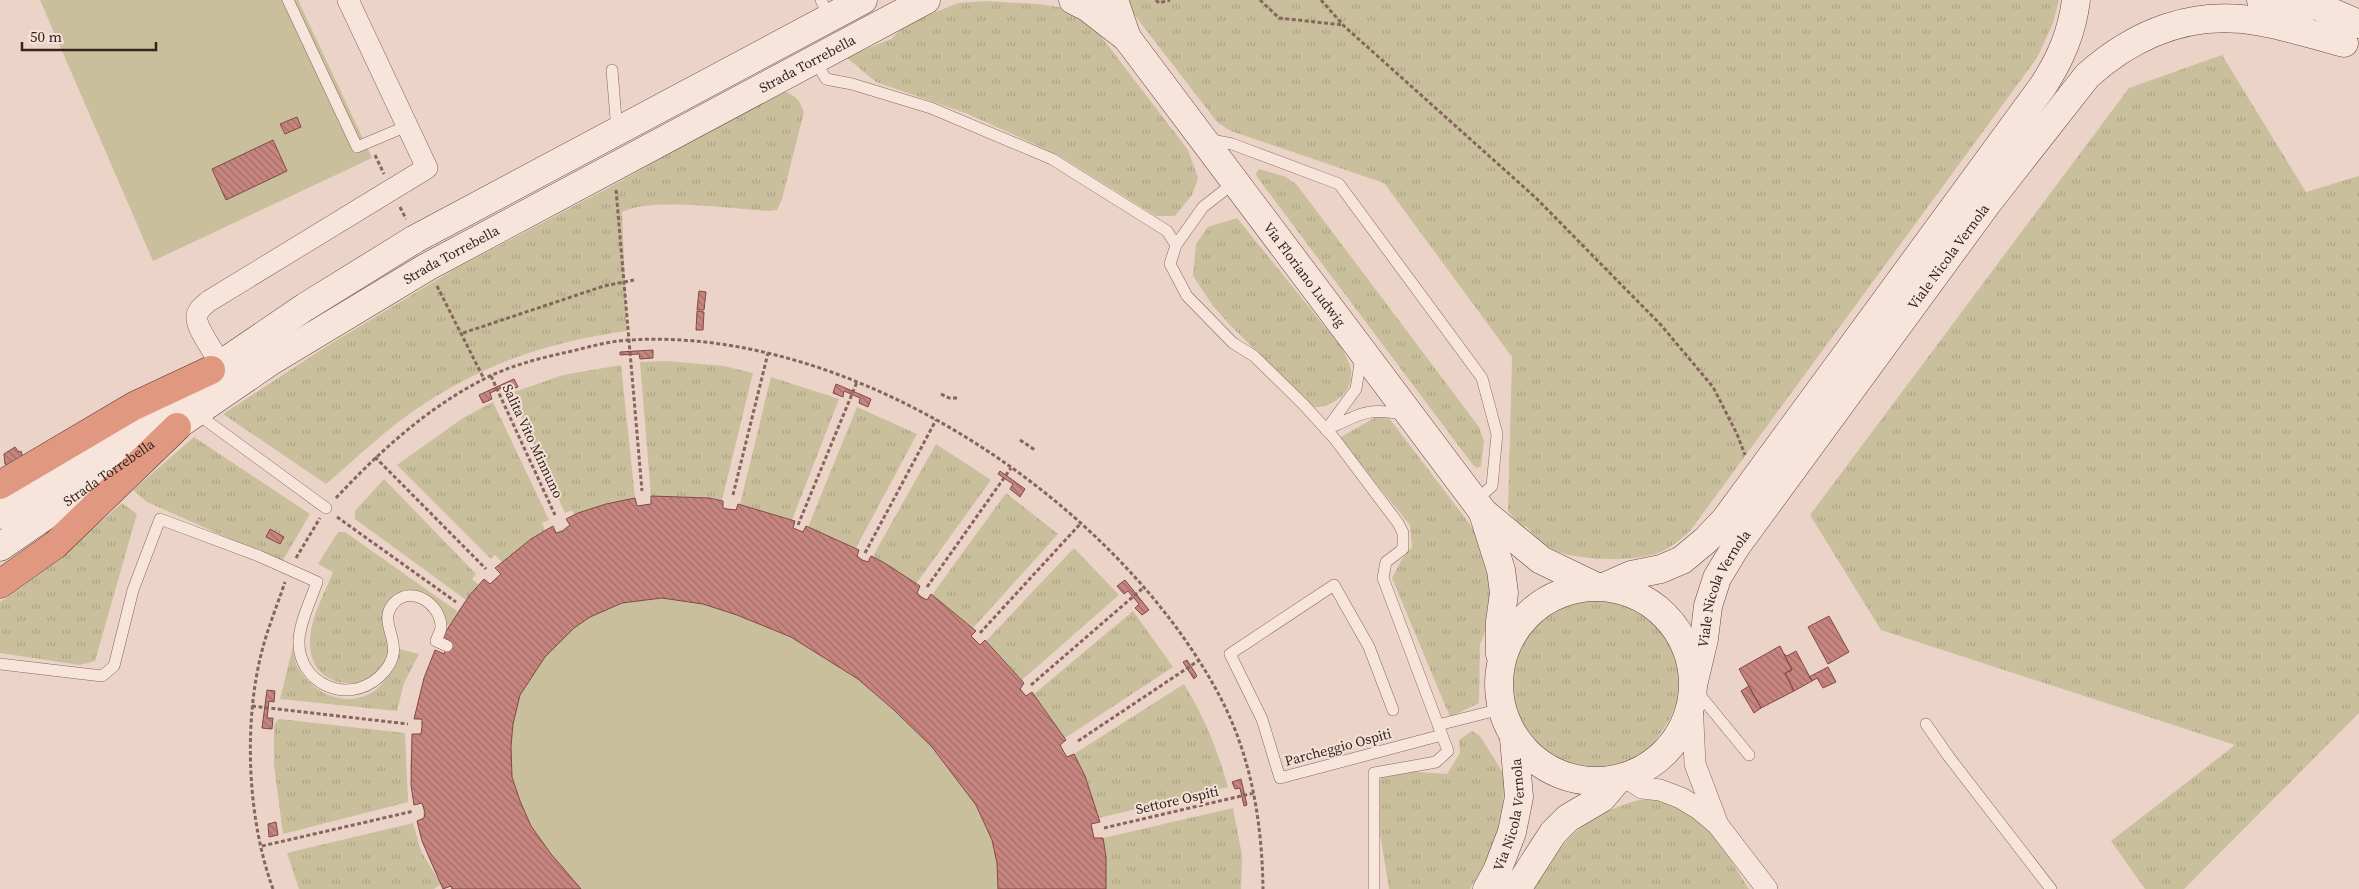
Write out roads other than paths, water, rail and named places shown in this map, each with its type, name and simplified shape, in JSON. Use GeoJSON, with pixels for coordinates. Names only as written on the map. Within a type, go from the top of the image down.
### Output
{"type":"FeatureCollection","features":[{"type":"Feature","properties":{"kind":"highway"},"geometry":{"type":"LineString","coordinates":[[0,485],[134,406],[216,367]]}},
{"type":"Feature","properties":{"kind":"highway"},"geometry":{"type":"LineString","coordinates":[[0,584],[55,545],[186,420]]}},
{"type":"Feature","properties":{"kind":"main road","name":"Strada Torrebella"},"geometry":{"type":"LineString","coordinates":[[0,515],[305,307],[415,239],[617,130],[826,9],[863,0]]}},
{"type":"Feature","properties":{"kind":"main road","name":"Strada Torrebella"},"geometry":{"type":"LineString","coordinates":[[0,547],[271,362],[396,285],[613,166],[925,0]]}},
{"type":"Feature","properties":{"kind":"main road"},"geometry":{"type":"LineString","coordinates":[[1073,0],[1087,7],[1128,38]]}},
{"type":"Feature","properties":{"kind":"main road"},"geometry":{"type":"LineString","coordinates":[[1114,0],[1128,38]]}},
{"type":"Feature","properties":{"kind":"main road","name":"Viale Nicola Vernola"},"geometry":{"type":"LineString","coordinates":[[1601,586],[1631,575],[1661,569],[1682,560],[1706,540],[1724,520],[2043,86],[2062,55],[2074,16],[2076,0]]}},
{"type":"Feature","properties":{"kind":"main road"},"geometry":{"type":"LineString","coordinates":[[2261,0],[2354,39]]}},
{"type":"Feature","properties":{"kind":"main road"},"geometry":{"type":"LineString","coordinates":[[2303,0],[2354,39]]}},
{"type":"Feature","properties":{"kind":"main road","name":"Viale Nicola Vernola"},"geometry":{"type":"LineString","coordinates":[[1622,778],[1649,766],[1669,748],[1684,726],[1704,639],[1708,606],[1717,578],[1735,548],[1989,201],[2086,76],[2105,59],[2128,44],[2183,22],[2214,18],[2241,18],[2354,39]]}},
{"type":"Feature","properties":{"kind":"main road","name":"Via Floriano Ludwig"},"geometry":{"type":"LineString","coordinates":[[1128,38],[1479,506]]}},
{"type":"Feature","properties":{"kind":"main road"},"geometry":{"type":"LineString","coordinates":[[1479,506],[1541,560],[1601,586],[1634,593],[1658,608],[1677,628],[1689,654],[1693,690]]}},
{"type":"Feature","properties":{"kind":"main road"},"geometry":{"type":"LineString","coordinates":[[1479,506],[1502,578],[1504,593],[1500,622],[1498,686],[1501,709],[1514,738],[1529,756],[1556,773],[1570,779],[1594,782],[1622,778]]}},
{"type":"Feature","properties":{"kind":"main road"},"geometry":{"type":"LineString","coordinates":[[1500,663],[1508,642],[1519,623],[1534,608],[1553,596],[1574,588],[1601,586]]}},
{"type":"Feature","properties":{"kind":"main road","name":"Via Nicola Vernola"},"geometry":{"type":"LineString","coordinates":[[1487,889],[1497,871],[1512,832],[1519,797],[1514,738]]}},
{"type":"Feature","properties":{"kind":"main road"},"geometry":{"type":"LineString","coordinates":[[1517,889],[1553,834],[1568,818],[1602,798],[1622,778]]}},
{"type":"Feature","properties":{"kind":"street"},"geometry":{"type":"LineString","coordinates":[[216,367],[196,318],[200,309],[209,301],[426,168],[348,0]]}},
{"type":"Feature","properties":{"kind":"street"},"geometry":{"type":"LineString","coordinates":[[1693,690],[1695,764],[1718,825]]}},
{"type":"Feature","properties":{"kind":"street"},"geometry":{"type":"LineString","coordinates":[[1622,778],[1642,788],[1660,790],[1681,798],[1718,825],[1768,889]]}},
{"type":"Feature","properties":{"kind":"lane"},"geometry":{"type":"LineString","coordinates":[[288,0],[357,148],[407,126]]}},
{"type":"Feature","properties":{"kind":"lane"},"geometry":{"type":"LineString","coordinates":[[814,59],[826,79],[852,84],[931,108],[1052,159],[1167,231],[1176,245]]}},
{"type":"Feature","properties":{"kind":"lane"},"geometry":{"type":"LineString","coordinates":[[612,70],[617,130]]}},
{"type":"Feature","properties":{"kind":"lane"},"geometry":{"type":"LineString","coordinates":[[1202,138],[1232,144],[1339,184],[1482,378],[1497,434],[1492,486],[1479,506]]}},
{"type":"Feature","properties":{"kind":"lane"},"geometry":{"type":"LineString","coordinates":[[1235,182],[1203,207],[1176,245],[1170,264],[1187,296],[1233,343],[1254,356],[1326,430],[1404,533],[1403,548],[1386,562],[1383,578],[1448,752],[1436,762],[1374,773],[1374,889]]}},
{"type":"Feature","properties":{"kind":"lane"},"geometry":{"type":"LineString","coordinates":[[1326,430],[1356,389],[1361,350]]}},
{"type":"Feature","properties":{"kind":"lane"},"geometry":{"type":"LineString","coordinates":[[1326,430],[1372,410],[1385,410],[1411,416]]}},
{"type":"Feature","properties":{"kind":"lane"},"geometry":{"type":"LineString","coordinates":[[186,420],[326,508]]}},
{"type":"Feature","properties":{"kind":"lane"},"geometry":{"type":"LineString","coordinates":[[0,664],[102,676],[114,666],[133,590],[160,519],[318,582],[299,640],[304,667],[316,682],[338,691],[361,688],[378,678],[392,662],[395,647],[387,622],[389,611],[396,601],[408,596],[422,597],[435,608],[441,628],[436,641],[448,646]]}},
{"type":"Feature","properties":{"kind":"lane","name":"Parcheggio Ospiti"},"geometry":{"type":"LineString","coordinates":[[1392,710],[1368,647],[1334,585],[1230,654],[1262,719],[1280,778],[1440,730]]}},
{"type":"Feature","properties":{"kind":"lane"},"geometry":{"type":"LineString","coordinates":[[1693,690],[1749,755]]}},
{"type":"Feature","properties":{"kind":"lane"},"geometry":{"type":"LineString","coordinates":[[1440,730],[1501,709]]}},
{"type":"Feature","properties":{"kind":"lane"},"geometry":{"type":"LineString","coordinates":[[1926,724],[1949,758],[2051,889]]}}]}
